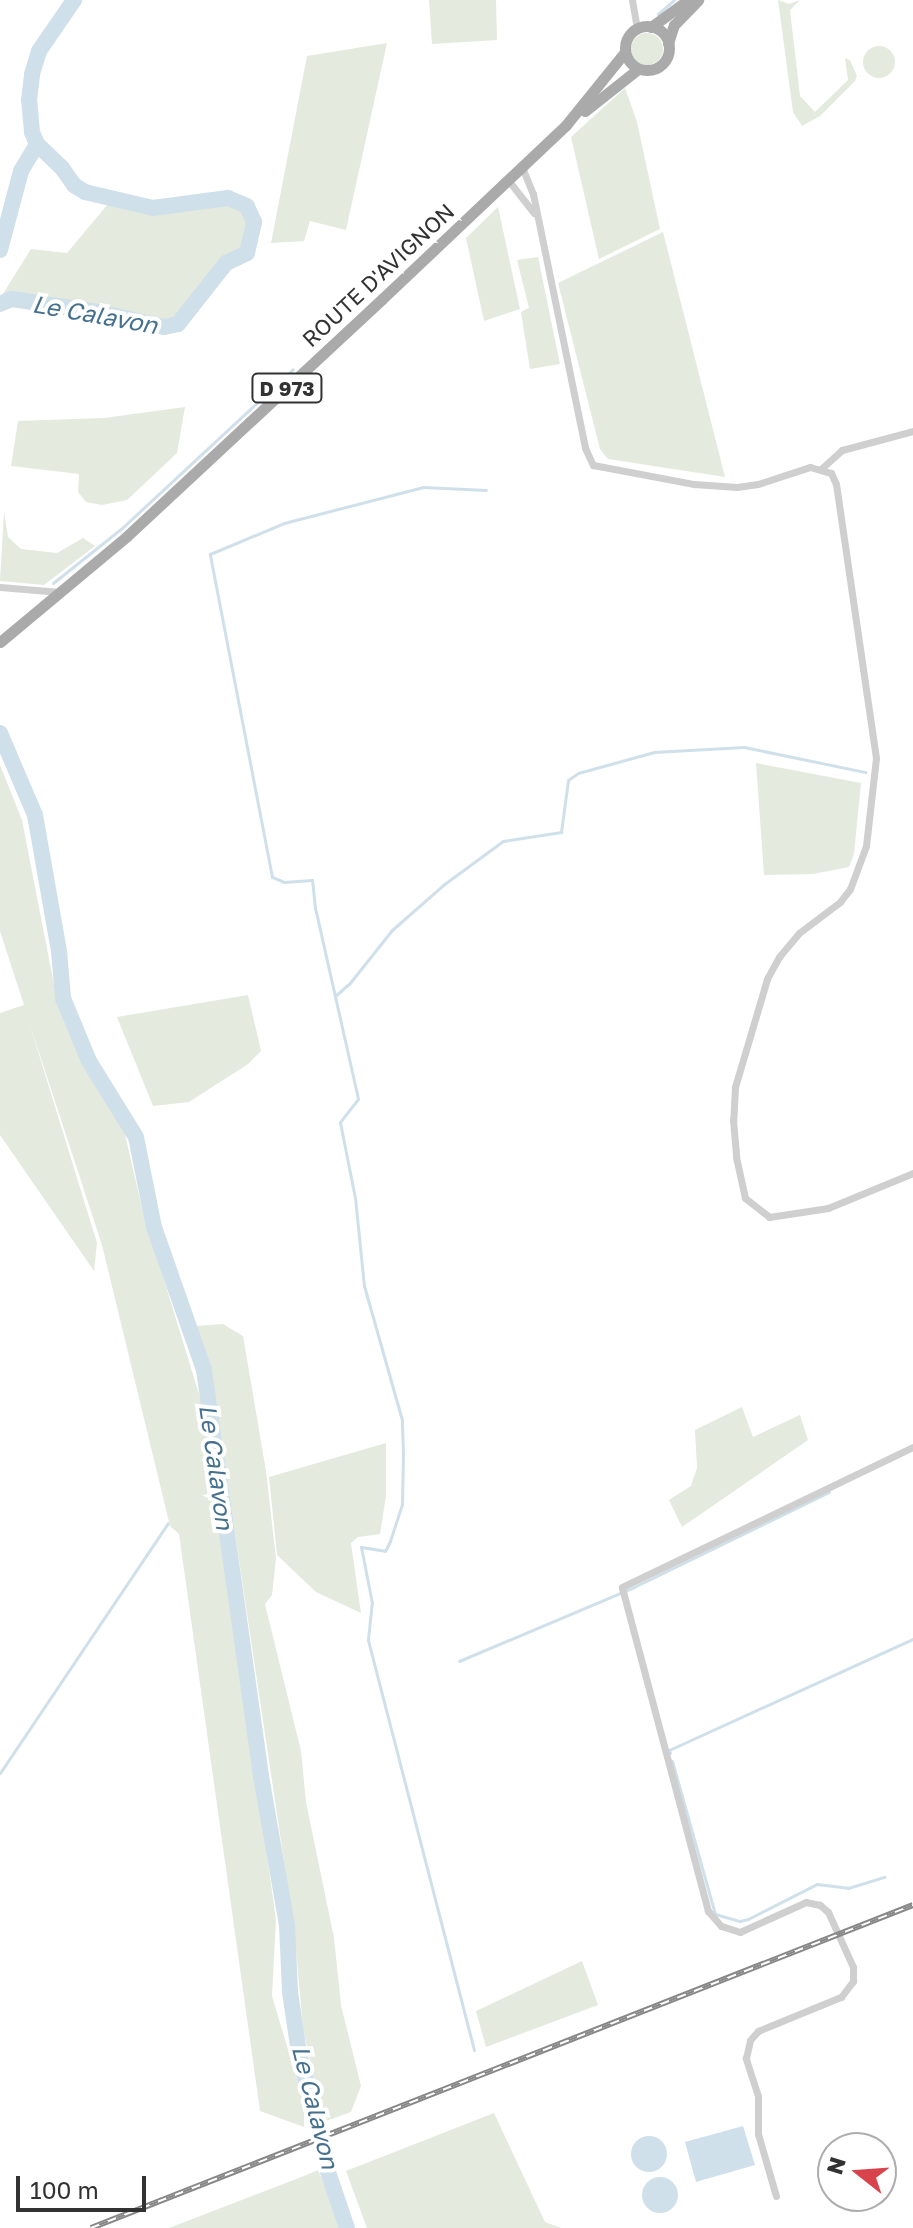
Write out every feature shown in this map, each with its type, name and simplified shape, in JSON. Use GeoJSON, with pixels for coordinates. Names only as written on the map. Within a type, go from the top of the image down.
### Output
{"type":"FeatureCollection","features":[{"type":"Feature","properties":{"kind":"main road"},"geometry":{"type":"LineString","coordinates":[[651,27],[688,0]]}},
{"type":"Feature","properties":{"kind":"main road"},"geometry":{"type":"LineString","coordinates":[[668,43],[662,32],[651,27],[637,28],[627,38],[625,52],[638,69],[650,70],[661,65],[668,53],[674,25],[698,0]]}},
{"type":"Feature","properties":{"kind":"main road","name":"ROUTE D'AVIGNON"},"geometry":{"type":"LineString","coordinates":[[566,125],[625,52]]}},
{"type":"Feature","properties":{"kind":"main road","name":"ROUTE D'AVIGNON"},"geometry":{"type":"LineString","coordinates":[[0,642],[169,497],[566,125],[638,69]]}},
{"type":"Feature","properties":{"kind":"street"},"geometry":{"type":"LineString","coordinates":[[632,0],[637,28]]}},
{"type":"Feature","properties":{"kind":"street"},"geometry":{"type":"LineString","coordinates":[[522,167],[537,218],[585,448],[593,465],[605,470],[721,487],[758,484],[810,467],[831,473],[836,484],[876,758],[875,782],[862,866],[850,889],[840,902],[799,933],[779,957],[761,994],[735,1087],[733,1120],[736,1157],[745,1198],[769,1217],[828,1208],[913,1173]]}},
{"type":"Feature","properties":{"kind":"street"},"geometry":{"type":"LineString","coordinates":[[508,180],[537,218]]}},
{"type":"Feature","properties":{"kind":"street"},"geometry":{"type":"LineString","coordinates":[[822,468],[842,450],[913,431]]}},
{"type":"Feature","properties":{"kind":"street"},"geometry":{"type":"LineString","coordinates":[[0,587],[60,592]]}},
{"type":"Feature","properties":{"kind":"street"},"geometry":{"type":"LineString","coordinates":[[776,2196],[758,2134],[758,2096],[746,2058],[750,2040],[758,2031],[841,1997],[853,1981],[853,1967],[828,1912],[820,1905],[806,1902],[740,1932],[721,1926],[708,1911],[622,1587],[913,1447]]}},
{"type":"Feature","properties":{"kind":"shaded area"},"geometry":{"type":"Polygon","coordinates":[[[429,0],[496,0],[497,40],[432,44],[429,0]]]}},
{"type":"Feature","properties":{"kind":"shaded area"},"geometry":{"type":"Polygon","coordinates":[[[778,0],[789,4],[800,0],[790,10],[800,96],[815,112],[848,80],[845,58],[850,60],[857,76],[820,116],[802,126],[793,112],[778,0]]]}},
{"type":"Feature","properties":{"kind":"shaded area"},"geometry":{"type":"Polygon","coordinates":[[[647,33],[659,37],[663,49],[659,61],[647,65],[635,61],[631,49],[635,37],[647,33]]]}},
{"type":"Feature","properties":{"kind":"shaded area"},"geometry":{"type":"Polygon","coordinates":[[[387,43],[346,230],[310,221],[304,241],[271,243],[307,56],[387,43]]]}},
{"type":"Feature","properties":{"kind":"shaded area"},"geometry":{"type":"Polygon","coordinates":[[[879,46],[890,51],[895,62],[890,73],[879,78],[868,73],[863,62],[868,51],[879,46]]]}},
{"type":"Feature","properties":{"kind":"shaded area"},"geometry":{"type":"Polygon","coordinates":[[[625,88],[637,122],[660,229],[599,259],[571,137],[625,88]]]}},
{"type":"Feature","properties":{"kind":"shaded area"},"geometry":{"type":"Polygon","coordinates":[[[228,203],[243,208],[249,223],[243,250],[222,259],[175,319],[164,323],[95,306],[15,294],[1,297],[31,249],[67,253],[108,204],[150,215],[228,203]]]}},
{"type":"Feature","properties":{"kind":"shaded area"},"geometry":{"type":"Polygon","coordinates":[[[498,207],[520,309],[484,321],[466,238],[498,207]]]}},
{"type":"Feature","properties":{"kind":"shaded area"},"geometry":{"type":"Polygon","coordinates":[[[663,232],[725,477],[608,459],[600,449],[558,283],[663,232]]]}},
{"type":"Feature","properties":{"kind":"shaded area"},"geometry":{"type":"Polygon","coordinates":[[[538,257],[560,364],[530,369],[521,312],[529,308],[517,260],[538,257]]]}},
{"type":"Feature","properties":{"kind":"shaded area"},"geometry":{"type":"Polygon","coordinates":[[[185,407],[177,453],[127,500],[102,505],[86,502],[78,492],[79,474],[11,466],[18,421],[104,418],[185,407]]]}},
{"type":"Feature","properties":{"kind":"shaded area"},"geometry":{"type":"Polygon","coordinates":[[[4,512],[8,537],[21,549],[57,553],[83,538],[95,546],[44,585],[0,581],[4,512]]]}},
{"type":"Feature","properties":{"kind":"shaded area"},"geometry":{"type":"Polygon","coordinates":[[[756,763],[861,783],[854,854],[849,867],[813,874],[764,875],[756,763]]]}},
{"type":"Feature","properties":{"kind":"shaded area"},"geometry":{"type":"Polygon","coordinates":[[[0,765],[22,820],[56,995],[67,1027],[123,1126],[142,1208],[206,1417],[276,1920],[272,1996],[304,2103],[304,2127],[260,2111],[179,1534],[170,1526],[102,1245],[29,1022],[97,1243],[94,1271],[0,1135],[0,1013],[24,1005],[0,931],[0,765]]]}},
{"type":"Feature","properties":{"kind":"shaded area"},"geometry":{"type":"Polygon","coordinates":[[[248,995],[261,1051],[248,1064],[189,1102],[153,1106],[117,1017],[248,995]]]}},
{"type":"Feature","properties":{"kind":"shaded area"},"geometry":{"type":"Polygon","coordinates":[[[223,1324],[243,1336],[266,1471],[276,1558],[272,1595],[265,1604],[301,1751],[306,1802],[334,1938],[341,2005],[361,2086],[351,2112],[323,2122],[303,2028],[294,1928],[210,1366],[195,1326],[223,1324]]]}},
{"type":"Feature","properties":{"kind":"shaded area"},"geometry":{"type":"Polygon","coordinates":[[[742,1407],[753,1437],[800,1415],[808,1440],[682,1527],[669,1500],[691,1486],[697,1468],[695,1430],[742,1407]]]}},
{"type":"Feature","properties":{"kind":"shaded area"},"geometry":{"type":"Polygon","coordinates":[[[386,1443],[386,1496],[380,1534],[358,1537],[351,1543],[361,1613],[316,1592],[277,1555],[269,1477],[386,1443]]]}},
{"type":"Feature","properties":{"kind":"shaded area"},"geometry":{"type":"Polygon","coordinates":[[[582,1961],[598,2005],[486,2047],[476,2011],[582,1961]]]}},
{"type":"Feature","properties":{"kind":"shaded area"},"geometry":{"type":"Polygon","coordinates":[[[494,2113],[545,2222],[561,2228],[367,2228],[346,2171],[494,2113]]]}},
{"type":"Feature","properties":{"kind":"shaded area"},"geometry":{"type":"Polygon","coordinates":[[[318,2170],[342,2228],[169,2228],[304,2176],[318,2170]]]}},
{"type":"Feature","properties":{"kind":"water"},"geometry":{"type":"Polygon","coordinates":[[[743,2126],[755,2165],[696,2182],[685,2142],[743,2126]]]}},
{"type":"Feature","properties":{"kind":"water"},"geometry":{"type":"Polygon","coordinates":[[[649,2136],[662,2141],[667,2154],[662,2167],[649,2172],[636,2167],[631,2154],[636,2141],[649,2136]]]}},
{"type":"Feature","properties":{"kind":"water"},"geometry":{"type":"Polygon","coordinates":[[[660,2177],[673,2182],[678,2195],[673,2208],[660,2213],[647,2208],[642,2195],[647,2182],[660,2177]]]}},
{"type":"Feature","properties":{"kind":"waterway","name":"Le Calavon"},"geometry":{"type":"LineString","coordinates":[[0,304],[12,299],[98,312],[164,327],[178,324],[226,263],[247,253],[254,222],[247,206],[228,198],[153,208],[85,192],[74,185],[62,168],[37,144],[32,132],[29,100],[32,74],[39,51],[74,0]]}},
{"type":"Feature","properties":{"kind":"waterway"},"geometry":{"type":"LineString","coordinates":[[658,14],[674,0]]}},
{"type":"Feature","properties":{"kind":"waterway"},"geometry":{"type":"LineString","coordinates":[[0,250],[21,171],[37,144]]}},
{"type":"Feature","properties":{"kind":"waterway"},"geometry":{"type":"LineString","coordinates":[[53,583],[122,528],[293,369]]}},
{"type":"Feature","properties":{"kind":"waterway"},"geometry":{"type":"LineString","coordinates":[[474,2050],[368,1639],[372,1603],[361,1547],[385,1551],[390,1541],[402,1505],[403,1453],[402,1420],[364,1286],[355,1198],[340,1122],[358,1099],[315,908],[312,880],[284,882],[272,877],[210,554],[284,523],[423,487],[486,490]]}},
{"type":"Feature","properties":{"kind":"waterway","name":"Le Calavon"},"geometry":{"type":"LineString","coordinates":[[0,733],[35,815],[59,951],[63,998],[89,1061],[136,1137],[154,1227],[204,1370],[261,1776],[287,1925],[290,1992],[299,2053],[327,2169],[347,2228]]}},
{"type":"Feature","properties":{"kind":"waterway"},"geometry":{"type":"LineString","coordinates":[[335,996],[349,984],[392,930],[443,885],[503,841],[561,832],[568,780],[578,773],[654,752],[744,747],[865,772]]}},
{"type":"Feature","properties":{"kind":"waterway"},"geometry":{"type":"LineString","coordinates":[[459,1661],[634,1587],[829,1492]]}},
{"type":"Feature","properties":{"kind":"waterway"},"geometry":{"type":"LineString","coordinates":[[0,1773],[168,1523]]}},
{"type":"Feature","properties":{"kind":"waterway"},"geometry":{"type":"LineString","coordinates":[[670,1753],[669,1750],[913,1639]]}},
{"type":"Feature","properties":{"kind":"waterway"},"geometry":{"type":"LineString","coordinates":[[672,1761],[715,1914],[740,1921],[817,1884],[848,1888],[884,1877]]}},
{"type":"Feature","properties":{"kind":"railway"},"geometry":{"type":"LineString","coordinates":[[91,2228],[913,1905]]}}]}
